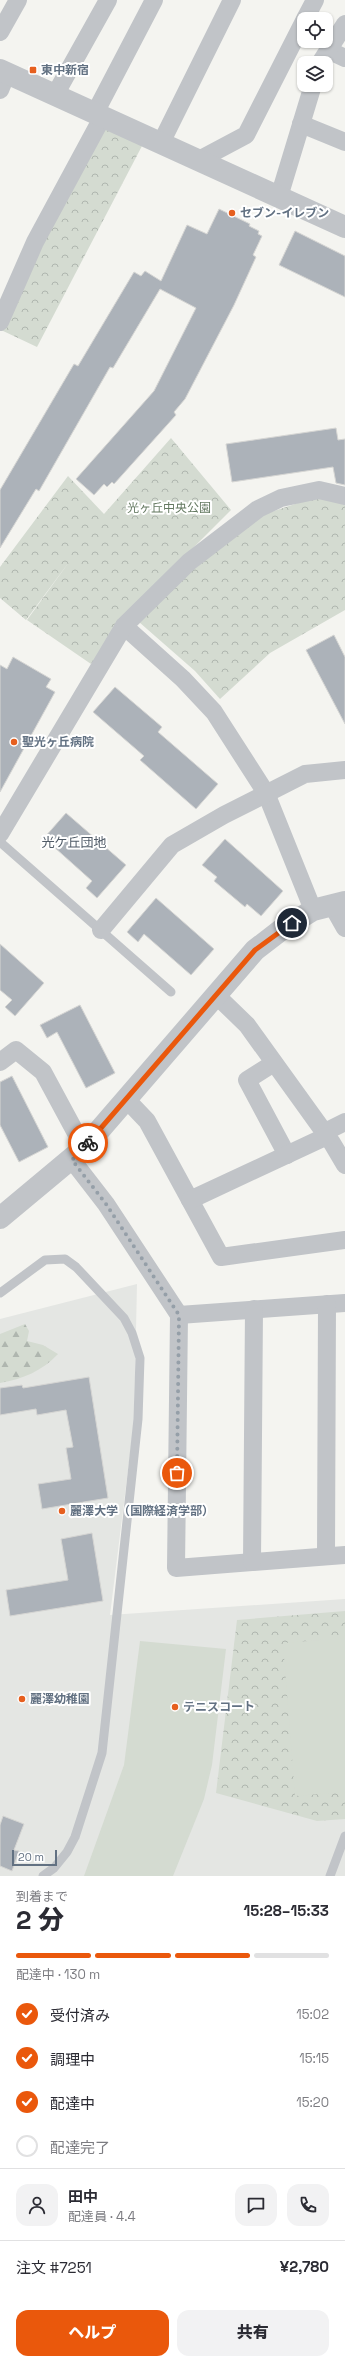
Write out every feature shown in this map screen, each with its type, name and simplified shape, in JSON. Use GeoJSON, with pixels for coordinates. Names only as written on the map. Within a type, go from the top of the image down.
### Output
{"type":"FeatureCollection","features":[{"type":"Feature","properties":{"kind":"street"},"geometry":{"type":"LineString","coordinates":[[0,32],[18,0]]}},
{"type":"Feature","properties":{"kind":"street"},"geometry":{"type":"LineString","coordinates":[[55,95],[108,0]]}},
{"type":"Feature","properties":{"kind":"street"},"geometry":{"type":"LineString","coordinates":[[0,322],[35,242],[99,115],[154,0]]}},
{"type":"Feature","properties":{"kind":"street"},"geometry":{"type":"LineString","coordinates":[[161,143],[232,0]]}},
{"type":"Feature","properties":{"kind":"street"},"geometry":{"type":"LineString","coordinates":[[309,12],[315,0]]}},
{"type":"Feature","properties":{"kind":"street"},"geometry":{"type":"LineString","coordinates":[[325,56],[345,24]]}},
{"type":"Feature","properties":{"kind":"street"},"geometry":{"type":"LineString","coordinates":[[199,160],[246,135],[297,36]]}},
{"type":"Feature","properties":{"kind":"street"},"geometry":{"type":"LineString","coordinates":[[333,57],[345,58]]}},
{"type":"Feature","properties":{"kind":"street"},"geometry":{"type":"LineString","coordinates":[[2,77],[55,95],[345,227]]}},
{"type":"Feature","properties":{"kind":"street"},"geometry":{"type":"LineString","coordinates":[[279,197],[311,92]]}},
{"type":"Feature","properties":{"kind":"street"},"geometry":{"type":"LineString","coordinates":[[301,124],[345,142]]}},
{"type":"Feature","properties":{"kind":"street"},"geometry":{"type":"LineString","coordinates":[[0,834],[124,626],[189,562],[258,509],[281,498],[319,490],[345,496]]}},
{"type":"Feature","properties":{"kind":"street"},"geometry":{"type":"LineString","coordinates":[[124,626],[183,679],[214,712],[266,793],[330,906],[345,928]]}},
{"type":"Feature","properties":{"kind":"street"},"geometry":{"type":"LineString","coordinates":[[101,930],[172,845],[266,793],[305,774],[345,770]]}},
{"type":"Feature","properties":{"kind":"street"},"geometry":{"type":"LineString","coordinates":[[0,1218],[78,1154],[128,1100],[255,950],[281,930],[330,906]]}},
{"type":"Feature","properties":{"kind":"street"},"geometry":{"type":"LineString","coordinates":[[216,995],[247,1025],[326,1134],[345,1166]]}},
{"type":"Feature","properties":{"kind":"street"},"geometry":{"type":"LineString","coordinates":[[0,1062],[16,1050],[43,1072],[78,1154],[106,1204],[179,1315],[176,1568],[345,1555]]}},
{"type":"Feature","properties":{"kind":"street"},"geometry":{"type":"LineString","coordinates":[[274,1063],[247,1080],[287,1155]]}},
{"type":"Feature","properties":{"kind":"street"},"geometry":{"type":"LineString","coordinates":[[128,1100],[147,1121],[221,1257],[345,1240]]}},
{"type":"Feature","properties":{"kind":"street"},"geometry":{"type":"LineString","coordinates":[[190,1200],[287,1155],[345,1122]]}},
{"type":"Feature","properties":{"kind":"street"},"geometry":{"type":"LineString","coordinates":[[179,1315],[345,1303]]}},
{"type":"Feature","properties":{"kind":"street"},"geometry":{"type":"LineString","coordinates":[[326,1556],[327,1304]]}},
{"type":"Feature","properties":{"kind":"street"},"geometry":{"type":"LineString","coordinates":[[252,1562],[254,1309]]}},
{"type":"Feature","properties":{"kind":"lane"},"geometry":{"type":"LineString","coordinates":[[0,842],[171,992]]}},
{"type":"Feature","properties":{"kind":"lane"},"geometry":{"type":"LineString","coordinates":[[0,1293],[45,1260],[65,1259],[76,1267],[124,1318],[132,1334],[140,1358],[138,1419],[102,1754],[75,1837],[67,1852],[54,1868],[43,1876]]}},
{"type":"Feature","properties":{"kind":"lane"},"geometry":{"type":"LineString","coordinates":[[330,1876],[345,1836]]}},
{"type":"Feature","properties":{"kind":"shaded area","name":"麗澤大学（国際経済学部）"},"geometry":{"type":"Polygon","coordinates":[[[137,1284],[134,1422],[110,1615],[345,1599],[345,1876],[0,1876],[0,1319],[137,1284]]]}},
{"type":"Feature","properties":{"kind":"green space"},"geometry":{"type":"Polygon","coordinates":[[[104,129],[143,144],[37,347],[1,330],[39,243],[104,129]]]}},
{"type":"Feature","properties":{"kind":"green space","name":"光ヶ丘中央公園"},"geometry":{"type":"Polygon","coordinates":[[[171,438],[231,510],[171,570],[91,664],[27,620],[72,558],[26,620],[0,598],[0,567],[68,476],[104,514],[171,438]]]}},
{"type":"Feature","properties":{"kind":"green space"},"geometry":{"type":"Polygon","coordinates":[[[320,498],[345,503],[345,610],[270,653],[220,699],[195,671],[139,622],[179,581],[262,515],[304,501],[320,498]]]}},
{"type":"Feature","properties":{"kind":"green space"},"geometry":{"type":"Polygon","coordinates":[[[25,1324],[29,1331],[27,1341],[43,1345],[58,1354],[39,1370],[24,1377],[0,1383],[0,1334],[25,1324]]]}},
{"type":"Feature","properties":{"kind":"green space"},"geometry":{"type":"Polygon","coordinates":[[[345,1611],[345,1819],[317,1821],[216,1793],[237,1620],[345,1611]]]}},
{"type":"Feature","properties":{"kind":"green space"},"geometry":{"type":"Polygon","coordinates":[[[345,1638],[345,1792],[295,1796],[283,1643],[345,1638]]]}},
{"type":"Feature","properties":{"kind":"green space","name":"テニスコート"},"geometry":{"type":"Polygon","coordinates":[[[140,1641],[226,1649],[212,1765],[204,1799],[173,1876],[84,1876],[124,1765],[140,1641]]]}},
{"type":"Feature","properties":{"kind":"building"},"geometry":{"type":"Polygon","coordinates":[[[219,209],[250,224],[249,226],[259,231],[258,234],[262,236],[253,255],[256,257],[234,305],[185,399],[174,412],[176,415],[114,484],[112,482],[107,487],[104,484],[94,495],[76,479],[154,391],[196,308],[160,289],[113,368],[110,367],[39,491],[36,489],[0,548],[0,490],[74,364],[78,366],[134,272],[141,276],[145,271],[161,281],[187,225],[207,234],[219,209]]]}},
{"type":"Feature","properties":{"kind":"building"},"geometry":{"type":"Polygon","coordinates":[[[295,231],[345,256],[345,297],[279,265],[295,231]]]}},
{"type":"Feature","properties":{"kind":"building"},"geometry":{"type":"Polygon","coordinates":[[[336,428],[338,440],[345,439],[345,485],[336,483],[333,467],[232,482],[226,444],[336,428]]]}},
{"type":"Feature","properties":{"kind":"building"},"geometry":{"type":"Polygon","coordinates":[[[334,635],[345,657],[345,724],[306,650],[334,635]]]}},
{"type":"Feature","properties":{"kind":"building","name":"聖光ヶ丘病院"},"geometry":{"type":"Polygon","coordinates":[[[13,657],[51,679],[46,687],[55,692],[0,792],[0,665],[7,669],[13,657]]]}},
{"type":"Feature","properties":{"kind":"building"},"geometry":{"type":"Polygon","coordinates":[[[115,687],[162,727],[158,732],[218,784],[196,809],[140,760],[144,756],[93,712],[115,687]]]}},
{"type":"Feature","properties":{"kind":"building"},"geometry":{"type":"Polygon","coordinates":[[[66,813],[126,865],[97,898],[86,888],[92,881],[44,838],[66,813]]]}},
{"type":"Feature","properties":{"kind":"building"},"geometry":{"type":"Polygon","coordinates":[[[225,839],[283,891],[261,916],[247,904],[245,907],[214,881],[217,877],[202,865],[225,839]]]}},
{"type":"Feature","properties":{"kind":"building"},"geometry":{"type":"Polygon","coordinates":[[[156,898],[214,949],[191,975],[144,934],[138,942],[127,932],[156,898]]]}},
{"type":"Feature","properties":{"kind":"building"},"geometry":{"type":"Polygon","coordinates":[[[0,944],[44,983],[15,1016],[5,1007],[12,1000],[0,990],[0,944]]]}},
{"type":"Feature","properties":{"kind":"building"},"geometry":{"type":"Polygon","coordinates":[[[80,1005],[115,1073],[86,1088],[57,1032],[47,1038],[40,1025],[80,1005]]]}},
{"type":"Feature","properties":{"kind":"building"},"geometry":{"type":"Polygon","coordinates":[[[12,1076],[48,1147],[19,1162],[0,1125],[0,1082],[12,1076]]]}},
{"type":"Feature","properties":{"kind":"building"},"geometry":{"type":"Polygon","coordinates":[[[89,1377],[108,1498],[42,1509],[38,1484],[71,1479],[66,1448],[73,1447],[66,1410],[37,1415],[36,1409],[0,1415],[0,1388],[22,1385],[23,1388],[89,1377]]]}},
{"type":"Feature","properties":{"kind":"building"},"geometry":{"type":"Polygon","coordinates":[[[92,1533],[103,1601],[10,1616],[6,1590],[68,1580],[61,1539],[92,1533]]]}},
{"type":"Feature","properties":{"kind":"building"},"geometry":{"type":"Polygon","coordinates":[[[3,1816],[24,1824],[14,1850],[19,1851],[12,1871],[0,1866],[0,1825],[3,1816]]]}},
{"type":"Feature","properties":{"kind":"way so far"},"geometry":{"type":"LineString","coordinates":[[88,1143],[72,1160],[106,1204],[179,1315],[177,1473]]}},
{"type":"Feature","properties":{"kind":"place","name":"東中新宿"},"geometry":{"type":"Point","coordinates":[33,70]}},
{"type":"Feature","properties":{"kind":"place","name":"セブン-イレブン"},"geometry":{"type":"Point","coordinates":[232,213]}},
{"type":"Feature","properties":{"kind":"place","name":"聖光ヶ丘病院"},"geometry":{"type":"Point","coordinates":[14,742]}},
{"type":"Feature","properties":{"kind":"place","name":"麗澤大学（国際経済学部）"},"geometry":{"type":"Point","coordinates":[62,1511]}},
{"type":"Feature","properties":{"kind":"place","name":"麗澤幼稚園"},"geometry":{"type":"Point","coordinates":[22,1699]}},
{"type":"Feature","properties":{"kind":"place","name":"テニスコート"},"geometry":{"type":"Point","coordinates":[175,1707]}},
{"type":"Feature","properties":{"kind":"district","name":"光ケ丘団地"},"geometry":{"type":"Point","coordinates":[74,842]}},
{"type":"Feature","properties":{"kind":"route"},"geometry":{"type":"LineString","coordinates":[[88,1143],[128,1100],[255,950],[292,923]]}}]}
